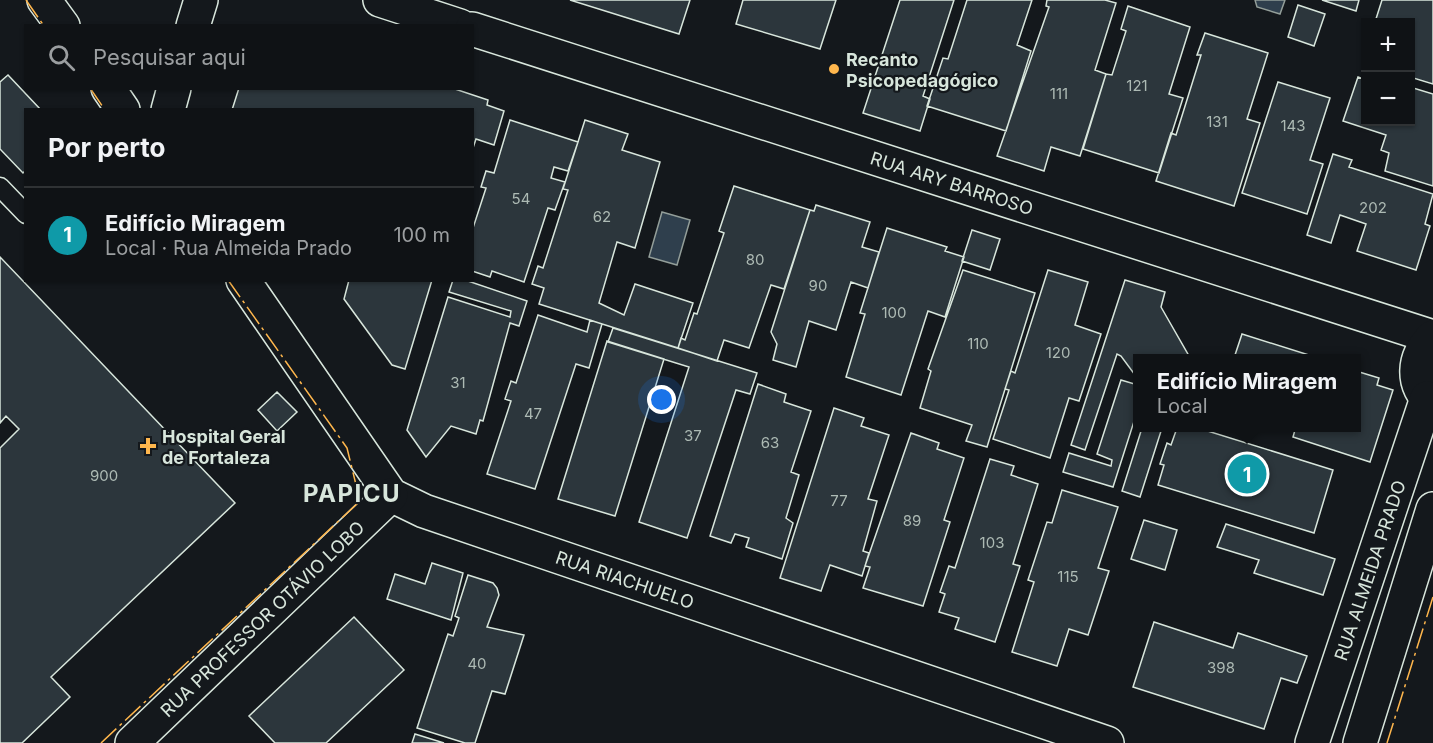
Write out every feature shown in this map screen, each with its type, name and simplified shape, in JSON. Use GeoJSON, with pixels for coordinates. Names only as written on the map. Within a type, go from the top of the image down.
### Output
{"type":"FeatureCollection","features":[{"type":"Feature","properties":{"kind":"street"},"geometry":{"type":"LineString","coordinates":[[44,0],[62,24]]}},
{"type":"Feature","properties":{"kind":"street"},"geometry":{"type":"LineString","coordinates":[[194,24],[201,0]]}},
{"type":"Feature","properties":{"kind":"street"},"geometry":{"type":"LineString","coordinates":[[380,0],[454,24]]}},
{"type":"Feature","properties":{"kind":"street","name":"RUA ARY BARROSO"},"geometry":{"type":"LineString","coordinates":[[474,30],[1433,337]]}},
{"type":"Feature","properties":{"kind":"street"},"geometry":{"type":"LineString","coordinates":[[109,90],[122,108]]}},
{"type":"Feature","properties":{"kind":"street"},"geometry":{"type":"LineString","coordinates":[[169,108],[173,90]]}},
{"type":"Feature","properties":{"kind":"street"},"geometry":{"type":"LineString","coordinates":[[244,282],[391,495]]}},
{"type":"Feature","properties":{"kind":"street"},"geometry":{"type":"LineString","coordinates":[[1430,401],[1419,387],[1416,367],[1423,347],[1433,337]]}},
{"type":"Feature","properties":{"kind":"street","name":"RUA ALMEIDA PRADO"},"geometry":{"type":"LineString","coordinates":[[1312,743],[1430,401]]}},
{"type":"Feature","properties":{"kind":"street","name":"RUA PROFESSOR OTÁVIO LOBO"},"geometry":{"type":"LineString","coordinates":[[132,743],[391,495]]}},
{"type":"Feature","properties":{"kind":"street","name":"RUA RIACHUELO"},"geometry":{"type":"LineString","coordinates":[[391,495],[435,515],[1107,743]]}},
{"type":"Feature","properties":{"kind":"street"},"geometry":{"type":"LineString","coordinates":[[1360,743],[1430,522]]}},
{"type":"Feature","properties":{"kind":"lane"},"geometry":{"type":"LineString","coordinates":[[0,187],[24,212]]}},
{"type":"Feature","properties":{"kind":"water"},"geometry":{"type":"Polygon","coordinates":[[[1255,0],[1285,0],[1280,14],[1257,7],[1255,0]]]}},
{"type":"Feature","properties":{"kind":"water"},"geometry":{"type":"Polygon","coordinates":[[[662,212],[690,220],[677,265],[649,257],[662,212]]]}},
{"type":"Feature","properties":{"kind":"building"},"geometry":{"type":"Polygon","coordinates":[[[570,0],[690,0],[679,34],[570,0]]]}},
{"type":"Feature","properties":{"kind":"building"},"geometry":{"type":"Polygon","coordinates":[[[743,0],[836,0],[820,49],[736,24],[743,0]]]}},
{"type":"Feature","properties":{"kind":"building"},"geometry":{"type":"Polygon","coordinates":[[[900,0],[954,0],[923,96],[930,99],[920,131],[863,113],[900,0]]]}},
{"type":"Feature","properties":{"kind":"building"},"geometry":{"type":"Polygon","coordinates":[[[967,0],[1032,0],[1017,45],[1031,51],[1006,131],[927,106],[943,58],[948,59],[967,0]]]}},
{"type":"Feature","properties":{"kind":"building"},"geometry":{"type":"Polygon","coordinates":[[[1047,0],[1105,0],[1116,3],[1095,70],[1106,74],[1080,156],[1051,147],[1044,171],[997,156],[1049,7],[1046,6],[1047,0]]]}},
{"type":"Feature","properties":{"kind":"building"},"geometry":{"type":"Polygon","coordinates":[[[1322,0],[1359,0],[1356,11],[1322,0]]]}},
{"type":"Feature","properties":{"kind":"building"},"geometry":{"type":"Polygon","coordinates":[[[1382,0],[1433,0],[1433,84],[1415,79],[1415,18],[1376,18],[1382,0]]]}},
{"type":"Feature","properties":{"kind":"building"},"geometry":{"type":"Polygon","coordinates":[[[1298,5],[1325,14],[1314,46],[1288,37],[1298,5]]]}},
{"type":"Feature","properties":{"kind":"building"},"geometry":{"type":"Polygon","coordinates":[[[1128,6],[1190,27],[1169,94],[1183,98],[1159,173],[1083,149],[1106,74],[1112,75],[1126,31],[1121,29],[1128,6]]]}},
{"type":"Feature","properties":{"kind":"building"},"geometry":{"type":"Polygon","coordinates":[[[1205,33],[1268,53],[1247,119],[1260,123],[1234,206],[1156,181],[1171,133],[1176,135],[1201,55],[1197,55],[1205,33]]]}},
{"type":"Feature","properties":{"kind":"building"},"geometry":{"type":"Polygon","coordinates":[[[8,75],[39,108],[24,108],[23,173],[0,149],[0,82],[8,75]]]}},
{"type":"Feature","properties":{"kind":"building"},"geometry":{"type":"Polygon","coordinates":[[[1358,77],[1361,78],[1361,126],[1415,126],[1415,89],[1433,94],[1433,186],[1385,171],[1389,153],[1381,150],[1386,135],[1343,121],[1358,77]]]}},
{"type":"Feature","properties":{"kind":"building"},"geometry":{"type":"Polygon","coordinates":[[[1278,82],[1330,98],[1310,160],[1323,164],[1307,214],[1242,193],[1278,82]]]}},
{"type":"Feature","properties":{"kind":"building"},"geometry":{"type":"Polygon","coordinates":[[[238,90],[458,90],[488,100],[487,105],[504,111],[494,145],[476,139],[474,145],[474,108],[233,108],[238,90]]]}},
{"type":"Feature","properties":{"kind":"building"},"geometry":{"type":"Polygon","coordinates":[[[510,120],[578,142],[568,171],[554,167],[551,178],[565,182],[555,210],[548,208],[524,282],[492,271],[490,277],[474,272],[474,225],[486,188],[481,187],[486,171],[494,173],[510,120]]]}},
{"type":"Feature","properties":{"kind":"building"},"geometry":{"type":"Polygon","coordinates":[[[585,120],[628,134],[622,150],[660,162],[635,248],[617,242],[599,303],[624,315],[635,284],[693,303],[678,348],[539,304],[544,288],[532,284],[538,266],[543,268],[568,190],[563,189],[585,120]]]}},
{"type":"Feature","properties":{"kind":"building"},"geometry":{"type":"Polygon","coordinates":[[[1333,154],[1352,160],[1349,167],[1433,194],[1425,224],[1430,226],[1416,270],[1357,251],[1366,224],[1340,215],[1331,243],[1307,235],[1333,154]]]}},
{"type":"Feature","properties":{"kind":"building"},"geometry":{"type":"Polygon","coordinates":[[[734,186],[810,210],[784,289],[771,285],[749,348],[724,340],[717,361],[678,348],[681,338],[685,340],[694,313],[697,314],[724,233],[719,231],[734,186]]]}},
{"type":"Feature","properties":{"kind":"building"},"geometry":{"type":"Polygon","coordinates":[[[816,205],[870,222],[862,247],[879,252],[868,288],[851,282],[836,330],[809,321],[796,367],[773,360],[777,344],[771,332],[810,210],[814,211],[816,205]]]}},
{"type":"Feature","properties":{"kind":"building"},"geometry":{"type":"Polygon","coordinates":[[[887,228],[947,247],[945,251],[964,257],[945,317],[928,311],[901,395],[846,377],[865,314],[860,313],[887,228]]]}},
{"type":"Feature","properties":{"kind":"building"},"geometry":{"type":"Polygon","coordinates":[[[972,230],[1000,239],[990,270],[962,261],[972,230]]]}},
{"type":"Feature","properties":{"kind":"building"},"geometry":{"type":"Polygon","coordinates":[[[0,257],[235,503],[51,677],[70,697],[22,743],[0,743],[0,448],[19,429],[6,416],[0,423],[0,257]]]}},
{"type":"Feature","properties":{"kind":"building"},"geometry":{"type":"Polygon","coordinates":[[[963,270],[1035,293],[987,447],[966,441],[972,425],[920,408],[931,371],[928,369],[963,270]]]}},
{"type":"Feature","properties":{"kind":"building"},"geometry":{"type":"Polygon","coordinates":[[[1048,270],[1088,282],[1075,325],[1101,334],[1079,401],[1069,398],[1050,458],[993,439],[1009,390],[1005,389],[1011,371],[1015,373],[1048,270]]]}},
{"type":"Feature","properties":{"kind":"building"},"geometry":{"type":"Polygon","coordinates":[[[1125,280],[1165,292],[1161,307],[1188,354],[1133,354],[1133,372],[1117,354],[1085,450],[1071,445],[1125,280]]]}},
{"type":"Feature","properties":{"kind":"building"},"geometry":{"type":"Polygon","coordinates":[[[348,282],[431,282],[405,369],[392,365],[344,299],[348,282]]]}},
{"type":"Feature","properties":{"kind":"building"},"geometry":{"type":"Polygon","coordinates":[[[452,282],[471,282],[527,301],[519,326],[510,323],[483,421],[480,420],[476,434],[451,426],[426,457],[407,430],[448,297],[510,317],[511,311],[449,292],[452,282]]]}},
{"type":"Feature","properties":{"kind":"building"},"geometry":{"type":"Polygon","coordinates":[[[538,315],[587,332],[590,320],[602,324],[589,368],[576,364],[535,489],[487,474],[511,401],[505,399],[511,381],[516,383],[538,315]]]}},
{"type":"Feature","properties":{"kind":"building"},"geometry":{"type":"Polygon","coordinates":[[[613,328],[757,373],[750,394],[736,390],[687,538],[639,522],[689,367],[608,342],[613,328]]]}},
{"type":"Feature","properties":{"kind":"building"},"geometry":{"type":"Polygon","coordinates":[[[1242,334],[1306,354],[1235,354],[1242,334]]]}},
{"type":"Feature","properties":{"kind":"building"},"geometry":{"type":"Polygon","coordinates":[[[607,341],[664,359],[615,516],[558,499],[607,341]]]}},
{"type":"Feature","properties":{"kind":"building"},"geometry":{"type":"Polygon","coordinates":[[[1361,373],[1379,378],[1377,385],[1393,390],[1370,462],[1293,437],[1294,432],[1361,432],[1361,373]]]}},
{"type":"Feature","properties":{"kind":"building"},"geometry":{"type":"Polygon","coordinates":[[[1121,380],[1133,384],[1133,425],[1113,487],[1063,472],[1069,453],[1111,466],[1112,460],[1097,454],[1121,380]]]}},
{"type":"Feature","properties":{"kind":"building"},"geometry":{"type":"Polygon","coordinates":[[[758,384],[786,394],[784,402],[811,411],[791,472],[799,475],[786,518],[793,523],[782,559],[746,547],[749,538],[735,534],[731,543],[710,536],[758,384]]]}},
{"type":"Feature","properties":{"kind":"building"},"geometry":{"type":"Polygon","coordinates":[[[277,392],[297,412],[277,431],[258,410],[277,392]]]}},
{"type":"Feature","properties":{"kind":"building"},"geometry":{"type":"Polygon","coordinates":[[[834,408],[864,418],[861,426],[889,435],[868,499],[877,501],[863,551],[869,553],[862,576],[830,565],[821,591],[780,578],[834,408]]]}},
{"type":"Feature","properties":{"kind":"building"},"geometry":{"type":"Polygon","coordinates":[[[1141,432],[1161,432],[1140,497],[1122,491],[1141,432]]]}},
{"type":"Feature","properties":{"kind":"building"},"geometry":{"type":"Polygon","coordinates":[[[1176,432],[1211,432],[1333,470],[1314,533],[1158,485],[1164,465],[1160,464],[1167,443],[1171,445],[1176,432]]]}},
{"type":"Feature","properties":{"kind":"building"},"geometry":{"type":"Polygon","coordinates":[[[911,433],[939,443],[937,449],[964,458],[944,520],[950,522],[923,606],[863,588],[870,567],[865,566],[911,433]]]}},
{"type":"Feature","properties":{"kind":"building"},"geometry":{"type":"Polygon","coordinates":[[[990,459],[1014,466],[1011,475],[1038,484],[1013,564],[1020,566],[995,642],[955,629],[959,618],[939,612],[945,594],[940,592],[949,566],[955,568],[990,459]]]}},
{"type":"Feature","properties":{"kind":"building"},"geometry":{"type":"Polygon","coordinates":[[[1062,490],[1118,507],[1098,568],[1109,571],[1088,635],[1069,629],[1057,666],[1012,652],[1034,582],[1028,580],[1047,522],[1052,523],[1062,490]]]}},
{"type":"Feature","properties":{"kind":"building"},"geometry":{"type":"Polygon","coordinates":[[[1144,520],[1177,530],[1165,570],[1131,559],[1144,520]]]}},
{"type":"Feature","properties":{"kind":"building"},"geometry":{"type":"Polygon","coordinates":[[[1226,524],[1335,559],[1323,595],[1254,573],[1259,560],[1217,547],[1226,524]]]}},
{"type":"Feature","properties":{"kind":"building"},"geometry":{"type":"Polygon","coordinates":[[[432,563],[463,573],[451,620],[387,599],[395,574],[425,584],[432,563]]]}},
{"type":"Feature","properties":{"kind":"building"},"geometry":{"type":"Polygon","coordinates":[[[468,575],[493,583],[497,588],[499,595],[487,627],[524,635],[505,694],[492,691],[475,743],[465,743],[417,728],[448,634],[453,636],[459,618],[455,616],[468,575]]]}},
{"type":"Feature","properties":{"kind":"building"},"geometry":{"type":"Polygon","coordinates":[[[354,617],[404,670],[326,743],[275,743],[249,716],[354,617]]]}},
{"type":"Feature","properties":{"kind":"building"},"geometry":{"type":"Polygon","coordinates":[[[1154,622],[1233,648],[1238,633],[1307,656],[1297,683],[1281,678],[1264,729],[1133,687],[1154,622]]]}},
{"type":"Feature","properties":{"kind":"building"},"geometry":{"type":"Polygon","coordinates":[[[415,734],[444,743],[412,743],[415,734]]]}},
{"type":"Feature","properties":{"kind":"power"},"geometry":{"type":"LineString","coordinates":[[26,0],[43,24]]}},
{"type":"Feature","properties":{"kind":"power"},"geometry":{"type":"LineString","coordinates":[[91,90],[104,108]]}},
{"type":"Feature","properties":{"kind":"power"},"geometry":{"type":"LineString","coordinates":[[101,743],[360,501],[347,448],[229,282]]}},
{"type":"Feature","properties":{"kind":"power"},"geometry":{"type":"LineString","coordinates":[[1387,743],[1433,597]]}},
{"type":"Feature","properties":{"kind":"place","name":"Recanto Psicopedagógico"},"geometry":{"type":"Point","coordinates":[834,69]}},
{"type":"Feature","properties":{"kind":"place","name":"Hospital Geral de Fortaleza"},"geometry":{"type":"Point","coordinates":[148,446]}},
{"type":"Feature","properties":{"kind":"place","name":"Edifício Miragem"},"geometry":{"type":"Point","coordinates":[1247,474]}},
{"type":"Feature","properties":{"kind":"district","name":"PAPICU"},"geometry":{"type":"Point","coordinates":[352,493]}}]}
